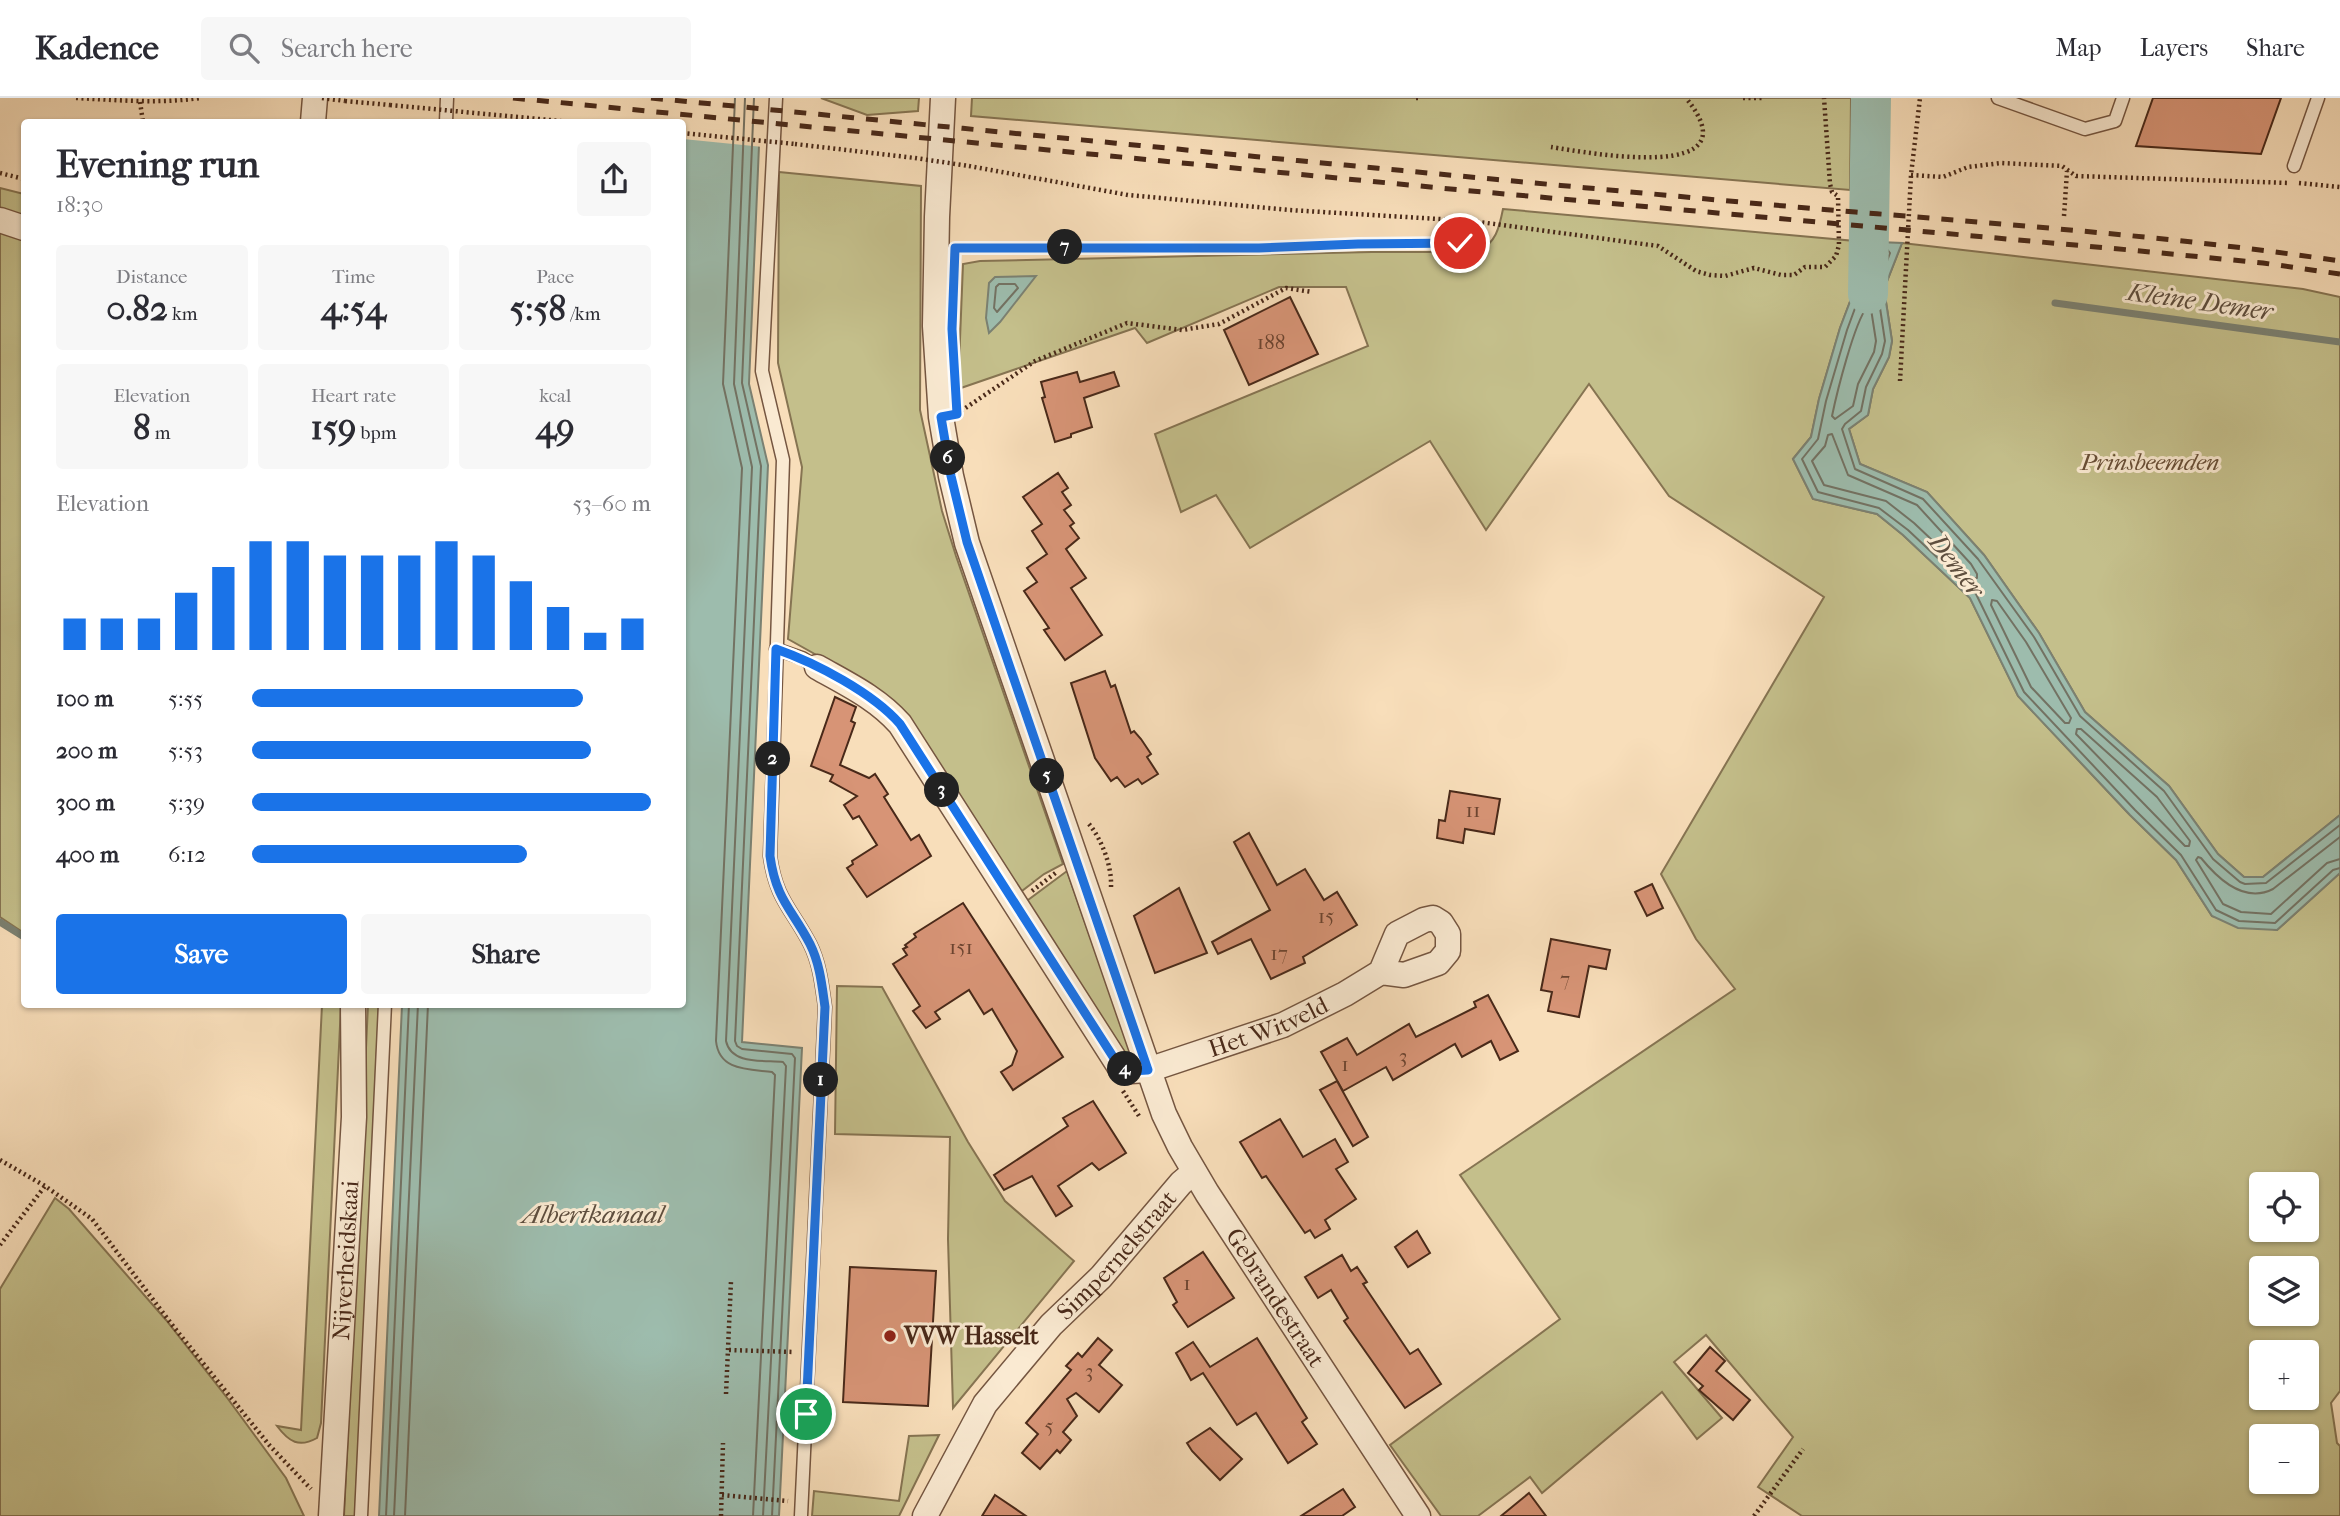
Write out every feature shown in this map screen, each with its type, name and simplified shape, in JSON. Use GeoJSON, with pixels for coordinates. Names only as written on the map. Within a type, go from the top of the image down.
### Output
{"type":"FeatureCollection","features":[{"type":"Feature","properties":{"kind":"street"},"geometry":{"type":"LineString","coordinates":[[313,119],[314,98]]}},
{"type":"Feature","properties":{"kind":"street","name":"Gebrandestraat"},"geometry":{"type":"LineString","coordinates":[[943,98],[936,217],[935,326],[941,417],[951,476],[967,542],[1164,1114],[1194,1172],[1418,1516]]}},
{"type":"Feature","properties":{"kind":"street"},"geometry":{"type":"LineString","coordinates":[[0,220],[21,227]]}},
{"type":"Feature","properties":{"kind":"street"},"geometry":{"type":"LineString","coordinates":[[817,667],[869,695],[900,724],[1119,1066],[1131,1071],[1148,1070]]}},
{"type":"Feature","properties":{"kind":"street","name":"Het Witveld"},"geometry":{"type":"LineString","coordinates":[[1148,1070],[1283,1025],[1345,994],[1381,972]]}},
{"type":"Feature","properties":{"kind":"street","name":"Nijverheidskaai"},"geometry":{"type":"LineString","coordinates":[[331,1513],[354,1117],[353,1008]]}},
{"type":"Feature","properties":{"kind":"street","name":"Simpernelstraat"},"geometry":{"type":"LineString","coordinates":[[925,1516],[985,1404],[1051,1325],[1101,1278],[1181,1183],[1194,1172]]}},
{"type":"Feature","properties":{"kind":"lane"},"geometry":{"type":"LineString","coordinates":[[446,119],[447,98]]}},
{"type":"Feature","properties":{"kind":"lane"},"geometry":{"type":"LineString","coordinates":[[776,98],[762,371],[783,460],[770,856],[773,879],[781,898],[810,945],[820,973],[825,1007],[801,1516]]}},
{"type":"Feature","properties":{"kind":"lane"},"geometry":{"type":"LineString","coordinates":[[1998,98],[2085,129],[2115,121],[2123,98]]}},
{"type":"Feature","properties":{"kind":"lane"},"geometry":{"type":"LineString","coordinates":[[2294,166],[2318,98]]}},
{"type":"Feature","properties":{"kind":"lane"},"geometry":{"type":"LineString","coordinates":[[776,649],[802,658],[817,667]]}},
{"type":"Feature","properties":{"kind":"lane"},"geometry":{"type":"LineString","coordinates":[[361,1516],[385,1008]]}},
{"type":"Feature","properties":{"kind":"path"},"geometry":{"type":"LineString","coordinates":[[76,98],[140,102],[200,98]]}},
{"type":"Feature","properties":{"kind":"path"},"geometry":{"type":"LineString","coordinates":[[322,98],[539,119]]}},
{"type":"Feature","properties":{"kind":"path"},"geometry":{"type":"LineString","coordinates":[[1552,147],[1600,155],[1681,155],[1697,149],[1703,138],[1703,126],[1697,112],[1686,98]]}},
{"type":"Feature","properties":{"kind":"path"},"geometry":{"type":"LineString","coordinates":[[1743,98],[1764,98]]}},
{"type":"Feature","properties":{"kind":"path"},"geometry":{"type":"LineString","coordinates":[[686,133],[915,158],[1128,195],[1289,210],[1472,221],[1658,246],[1696,271],[1710,275],[1725,276],[1754,268],[1781,275],[1794,275],[1805,267],[1825,267],[1836,256],[1839,245],[1838,196],[1832,192],[1830,184],[1824,98]]}},
{"type":"Feature","properties":{"kind":"path"},"geometry":{"type":"LineString","coordinates":[[1900,381],[1911,175],[1920,98]]}},
{"type":"Feature","properties":{"kind":"path"},"geometry":{"type":"LineString","coordinates":[[140,102],[143,119]]}},
{"type":"Feature","properties":{"kind":"path"},"geometry":{"type":"LineString","coordinates":[[1911,175],[1943,177],[1968,167],[2001,163],[2062,166],[2076,176],[2302,183],[2340,187]]}},
{"type":"Feature","properties":{"kind":"path"},"geometry":{"type":"LineString","coordinates":[[2064,216],[2067,170]]}},
{"type":"Feature","properties":{"kind":"path"},"geometry":{"type":"LineString","coordinates":[[0,173],[21,178]]}},
{"type":"Feature","properties":{"kind":"path"},"geometry":{"type":"LineString","coordinates":[[955,261],[955,248],[964,247],[1259,248],[1358,244],[1454,245],[1471,234],[1472,221]]}},
{"type":"Feature","properties":{"kind":"path"},"geometry":{"type":"LineString","coordinates":[[956,402],[957,414],[1035,361],[1127,323],[1182,330],[1219,324],[1286,288],[1312,292]]}},
{"type":"Feature","properties":{"kind":"path"},"geometry":{"type":"LineString","coordinates":[[1081,814],[1097,834],[1104,852]]}},
{"type":"Feature","properties":{"kind":"path"},"geometry":{"type":"LineString","coordinates":[[0,1160],[45,1186],[92,1219],[173,1326],[270,1446],[331,1513]]}},
{"type":"Feature","properties":{"kind":"path"},"geometry":{"type":"LineString","coordinates":[[0,1245],[45,1186]]}},
{"type":"Feature","properties":{"kind":"path"},"geometry":{"type":"LineString","coordinates":[[726,1394],[731,1280]]}},
{"type":"Feature","properties":{"kind":"path"},"geometry":{"type":"LineString","coordinates":[[729,1350],[799,1352]]}},
{"type":"Feature","properties":{"kind":"path"},"geometry":{"type":"LineString","coordinates":[[721,1516],[723,1443]]}},
{"type":"Feature","properties":{"kind":"path"},"geometry":{"type":"LineString","coordinates":[[1754,1516],[1803,1449]]}},
{"type":"Feature","properties":{"kind":"path"},"geometry":{"type":"LineString","coordinates":[[722,1495],[788,1501]]}},
{"type":"Feature","properties":{"kind":"green space"},"geometry":{"type":"Polygon","coordinates":[[[821,98],[919,98],[918,111],[867,115],[821,98]]]}},
{"type":"Feature","properties":{"kind":"green space"},"geometry":{"type":"Polygon","coordinates":[[[972,98],[1851,98],[1850,190],[971,116],[972,98]]]}},
{"type":"Feature","properties":{"kind":"green space"},"geometry":{"type":"Polygon","coordinates":[[[779,172],[921,186],[920,410],[942,511],[956,556],[1063,864],[1044,874],[1018,894],[870,685],[788,639],[802,467],[778,363],[779,172]]]}},
{"type":"Feature","properties":{"kind":"green space"},"geometry":{"type":"Polygon","coordinates":[[[0,188],[21,193],[21,215],[0,209],[0,188]]]}},
{"type":"Feature","properties":{"kind":"green space"},"geometry":{"type":"Polygon","coordinates":[[[1503,209],[1855,241],[1854,291],[1819,399],[1811,437],[1793,459],[1813,499],[1877,514],[1970,598],[2018,696],[2176,860],[2212,916],[2277,930],[2340,873],[2340,1391],[2331,1403],[2337,1443],[2340,1446],[2340,1516],[1802,1516],[1758,1487],[1793,1437],[1706,1335],[1674,1362],[1722,1418],[1697,1439],[1662,1392],[1542,1493],[1530,1477],[1478,1516],[1441,1516],[1390,1445],[1560,1319],[1460,1175],[1735,989],[1696,939],[1661,874],[1824,597],[1669,496],[1589,384],[1486,530],[1430,441],[1250,548],[1216,495],[1181,512],[1155,434],[1368,346],[1346,287],[1279,287],[1147,343],[1135,328],[958,389],[963,264],[980,261],[1478,252],[1493,239],[1503,209]]]}},
{"type":"Feature","properties":{"kind":"green space"},"geometry":{"type":"Polygon","coordinates":[[[0,232],[21,237],[21,931],[0,917],[0,232]]]}},
{"type":"Feature","properties":{"kind":"green space","name":"Prinsbeemden"},"geometry":{"type":"Polygon","coordinates":[[[1902,243],[2303,289],[2340,297],[2340,815],[2263,877],[2244,877],[2218,854],[2169,786],[2085,712],[2039,633],[1984,555],[1927,492],[1860,464],[1849,429],[1868,415],[1873,389],[1889,357],[1892,341],[1884,289],[1902,243]]]}},
{"type":"Feature","properties":{"kind":"green space"},"geometry":{"type":"Polygon","coordinates":[[[1067,871],[1131,1053],[1128,1057],[1024,903],[1067,871]]]}},
{"type":"Feature","properties":{"kind":"green space"},"geometry":{"type":"Polygon","coordinates":[[[837,986],[882,987],[968,1142],[1005,1201],[1074,1261],[953,1408],[948,1239],[950,1137],[835,1134],[837,986]]]}},
{"type":"Feature","properties":{"kind":"green space"},"geometry":{"type":"Polygon","coordinates":[[[322,1008],[341,1008],[321,1423],[317,1438],[305,1443],[290,1439],[277,1426],[301,1430],[322,1008]]]}},
{"type":"Feature","properties":{"kind":"green space"},"geometry":{"type":"Polygon","coordinates":[[[368,1008],[379,1008],[355,1516],[344,1516],[368,1008]]]}},
{"type":"Feature","properties":{"kind":"green space"},"geometry":{"type":"Polygon","coordinates":[[[55,1198],[69,1209],[166,1320],[228,1399],[286,1478],[304,1516],[0,1516],[0,1289],[55,1198]]]}},
{"type":"Feature","properties":{"kind":"green space"},"geometry":{"type":"Polygon","coordinates":[[[939,1435],[899,1516],[812,1516],[814,1491],[899,1501],[909,1436],[939,1435]]]}},
{"type":"Feature","properties":{"kind":"water","name":"Albertkanaal"},"geometry":{"type":"Polygon","coordinates":[[[473,98],[761,98],[749,384],[768,465],[742,1042],[802,1048],[779,1516],[379,1516],[402,1008],[686,1008],[686,119],[472,119],[473,98]]]}},
{"type":"Feature","properties":{"kind":"water"},"geometry":{"type":"Polygon","coordinates":[[[1855,241],[1902,243],[1884,289],[1892,341],[1889,357],[1873,389],[1868,415],[1849,429],[1860,464],[1927,492],[1984,555],[2039,633],[2085,712],[2169,786],[2218,854],[2244,877],[2263,877],[2340,815],[2340,873],[2277,930],[2238,928],[2212,916],[2176,860],[2018,696],[1970,598],[1903,535],[1877,514],[1813,499],[1793,459],[1811,437],[1819,399],[1854,291],[1855,241]]]}},
{"type":"Feature","properties":{"kind":"water"},"geometry":{"type":"Polygon","coordinates":[[[1036,276],[989,333],[986,318],[989,283],[995,277],[1036,276]]]}},
{"type":"Feature","properties":{"kind":"pier"},"geometry":{"type":"Polygon","coordinates":[[[469,98],[765,98],[763,147],[686,139],[686,119],[469,119],[469,98]]]}},
{"type":"Feature","properties":{"kind":"building"},"geometry":{"type":"Polygon","coordinates":[[[2153,98],[2281,98],[2261,154],[2136,146],[2153,98]]]}},
{"type":"Feature","properties":{"kind":"building"},"geometry":{"type":"Polygon","coordinates":[[[1290,297],[1318,354],[1249,385],[1224,330],[1290,297]]]}},
{"type":"Feature","properties":{"kind":"building"},"geometry":{"type":"Polygon","coordinates":[[[1077,372],[1080,382],[1114,372],[1119,386],[1084,398],[1092,427],[1055,442],[1042,398],[1045,397],[1041,382],[1077,372]]]}},
{"type":"Feature","properties":{"kind":"building"},"geometry":{"type":"Polygon","coordinates":[[[1058,473],[1068,488],[1062,492],[1071,505],[1064,510],[1074,523],[1070,526],[1079,538],[1066,549],[1086,578],[1071,588],[1102,635],[1065,660],[1044,630],[1049,628],[1024,591],[1037,582],[1027,568],[1047,554],[1032,531],[1042,524],[1023,497],[1058,473]]]}},
{"type":"Feature","properties":{"kind":"building"},"geometry":{"type":"Polygon","coordinates":[[[1105,671],[1111,687],[1115,685],[1131,733],[1134,731],[1151,754],[1147,757],[1158,774],[1142,784],[1138,779],[1125,787],[1117,777],[1111,781],[1095,758],[1071,683],[1105,671]]]}},
{"type":"Feature","properties":{"kind":"building"},"geometry":{"type":"Polygon","coordinates":[[[835,697],[856,707],[851,721],[855,723],[840,765],[869,778],[875,774],[888,794],[884,797],[911,840],[919,835],[931,856],[867,897],[847,868],[853,864],[852,861],[877,845],[859,816],[853,819],[844,805],[857,796],[830,781],[833,775],[811,766],[835,697]]]}},
{"type":"Feature","properties":{"kind":"building"},"geometry":{"type":"Polygon","coordinates":[[[1450,791],[1500,799],[1494,834],[1465,829],[1463,843],[1437,838],[1439,820],[1445,821],[1450,791]]]}},
{"type":"Feature","properties":{"kind":"building"},"geometry":{"type":"Polygon","coordinates":[[[1249,833],[1277,885],[1305,869],[1324,900],[1337,892],[1357,925],[1303,957],[1305,963],[1271,979],[1251,939],[1218,954],[1212,942],[1270,910],[1234,842],[1249,833]]]}},
{"type":"Feature","properties":{"kind":"building"},"geometry":{"type":"Polygon","coordinates":[[[1652,884],[1663,908],[1647,916],[1635,892],[1652,884]]]}},
{"type":"Feature","properties":{"kind":"building"},"geometry":{"type":"Polygon","coordinates":[[[1179,888],[1207,953],[1155,973],[1134,916],[1179,888]]]}},
{"type":"Feature","properties":{"kind":"building"},"geometry":{"type":"Polygon","coordinates":[[[963,903],[1063,1057],[1013,1090],[1001,1072],[1012,1065],[1017,1051],[992,1009],[984,1014],[969,990],[935,1012],[940,1019],[926,1028],[913,1011],[920,1006],[893,964],[907,955],[903,949],[916,937],[914,934],[963,903]]]}},
{"type":"Feature","properties":{"kind":"building"},"geometry":{"type":"Polygon","coordinates":[[[1551,939],[1610,950],[1606,969],[1589,966],[1579,1017],[1548,1011],[1552,992],[1541,990],[1551,939]]]}},
{"type":"Feature","properties":{"kind":"building"},"geometry":{"type":"Polygon","coordinates":[[[1488,995],[1518,1051],[1500,1060],[1491,1041],[1462,1057],[1455,1044],[1393,1080],[1386,1067],[1343,1091],[1321,1052],[1347,1038],[1357,1055],[1409,1024],[1416,1037],[1476,1007],[1474,1002],[1488,995]]]}},
{"type":"Feature","properties":{"kind":"building"},"geometry":{"type":"Polygon","coordinates":[[[1337,1081],[1368,1137],[1353,1146],[1320,1090],[1337,1081]]]}},
{"type":"Feature","properties":{"kind":"building"},"geometry":{"type":"Polygon","coordinates":[[[1093,1101],[1126,1153],[1099,1170],[1092,1163],[1058,1186],[1072,1206],[1056,1216],[1032,1176],[1004,1190],[994,1175],[1068,1126],[1063,1118],[1093,1101]]]}},
{"type":"Feature","properties":{"kind":"building"},"geometry":{"type":"Polygon","coordinates":[[[1280,1119],[1303,1157],[1335,1139],[1348,1162],[1336,1169],[1356,1199],[1325,1220],[1330,1229],[1315,1238],[1310,1230],[1305,1233],[1266,1176],[1262,1178],[1240,1142],[1280,1119]]]}},
{"type":"Feature","properties":{"kind":"building"},"geometry":{"type":"Polygon","coordinates":[[[1417,1231],[1430,1253],[1408,1267],[1395,1247],[1417,1231]]]}},
{"type":"Feature","properties":{"kind":"building"},"geometry":{"type":"Polygon","coordinates":[[[1203,1252],[1234,1298],[1188,1327],[1173,1305],[1177,1302],[1164,1278],[1203,1252]]]}},
{"type":"Feature","properties":{"kind":"building"},"geometry":{"type":"Polygon","coordinates":[[[1342,1255],[1351,1271],[1357,1267],[1367,1282],[1363,1284],[1410,1354],[1418,1349],[1441,1384],[1405,1408],[1344,1321],[1348,1318],[1331,1290],[1318,1298],[1305,1277],[1342,1255]]]}},
{"type":"Feature","properties":{"kind":"building","name":"VVW Hasselt"},"geometry":{"type":"Polygon","coordinates":[[[850,1267],[936,1271],[928,1406],[843,1402],[850,1267]]]}},
{"type":"Feature","properties":{"kind":"building"},"geometry":{"type":"Polygon","coordinates":[[[1098,1338],[1112,1350],[1099,1365],[1122,1385],[1099,1412],[1076,1393],[1067,1399],[1077,1416],[1063,1432],[1071,1440],[1060,1453],[1057,1450],[1040,1469],[1022,1453],[1038,1434],[1026,1423],[1071,1370],[1066,1366],[1078,1353],[1082,1357],[1098,1338]]]}},
{"type":"Feature","properties":{"kind":"building"},"geometry":{"type":"Polygon","coordinates":[[[1257,1338],[1307,1418],[1302,1422],[1317,1444],[1288,1463],[1256,1413],[1237,1425],[1203,1373],[1191,1380],[1176,1353],[1193,1342],[1210,1367],[1257,1338]]]}},
{"type":"Feature","properties":{"kind":"building"},"geometry":{"type":"Polygon","coordinates":[[[1710,1347],[1725,1361],[1716,1371],[1750,1400],[1733,1420],[1699,1390],[1703,1386],[1688,1373],[1710,1347]]]}},
{"type":"Feature","properties":{"kind":"building"},"geometry":{"type":"Polygon","coordinates":[[[1210,1428],[1242,1459],[1220,1480],[1187,1443],[1210,1428]]]}},
{"type":"Feature","properties":{"kind":"building"},"geometry":{"type":"Polygon","coordinates":[[[1343,1489],[1355,1507],[1342,1516],[1301,1516],[1343,1489]]]}},
{"type":"Feature","properties":{"kind":"building"},"geometry":{"type":"Polygon","coordinates":[[[1529,1493],[1546,1516],[1501,1516],[1529,1493]]]}},
{"type":"Feature","properties":{"kind":"building"},"geometry":{"type":"Polygon","coordinates":[[[995,1495],[1026,1516],[982,1516],[995,1495]]]}},
{"type":"Feature","properties":{"kind":"waterway","name":"Demer"},"geometry":{"type":"LineString","coordinates":[[1868,294],[1871,98]]}},
{"type":"Feature","properties":{"kind":"waterway","name":"Kleine Demer"},"geometry":{"type":"LineString","coordinates":[[2055,303],[2340,342]]}},
{"type":"Feature","properties":{"kind":"waterway"},"geometry":{"type":"LineString","coordinates":[[0,922],[21,935]]}},
{"type":"Feature","properties":{"kind":"railway"},"geometry":{"type":"LineString","coordinates":[[513,98],[1461,190],[2130,250],[2263,263],[2340,274]]}},
{"type":"Feature","properties":{"kind":"railway"},"geometry":{"type":"LineString","coordinates":[[651,98],[1594,189],[2112,234],[2340,261]]}},
{"type":"Feature","properties":{"kind":"place","name":"VVW Hasselt"},"geometry":{"type":"Point","coordinates":[890,1336]}},
{"type":"Feature","properties":{"kind":"route"},"geometry":{"type":"LineString","coordinates":[[806,1414],[825,1007],[820,973],[810,945],[781,898],[773,879],[770,856],[776,649],[802,658],[869,695],[888,710],[900,724],[1119,1066],[1131,1071],[1148,1070],[967,542],[951,476],[941,417],[957,414],[952,329],[955,248],[1259,248],[1460,243]]}}]}
